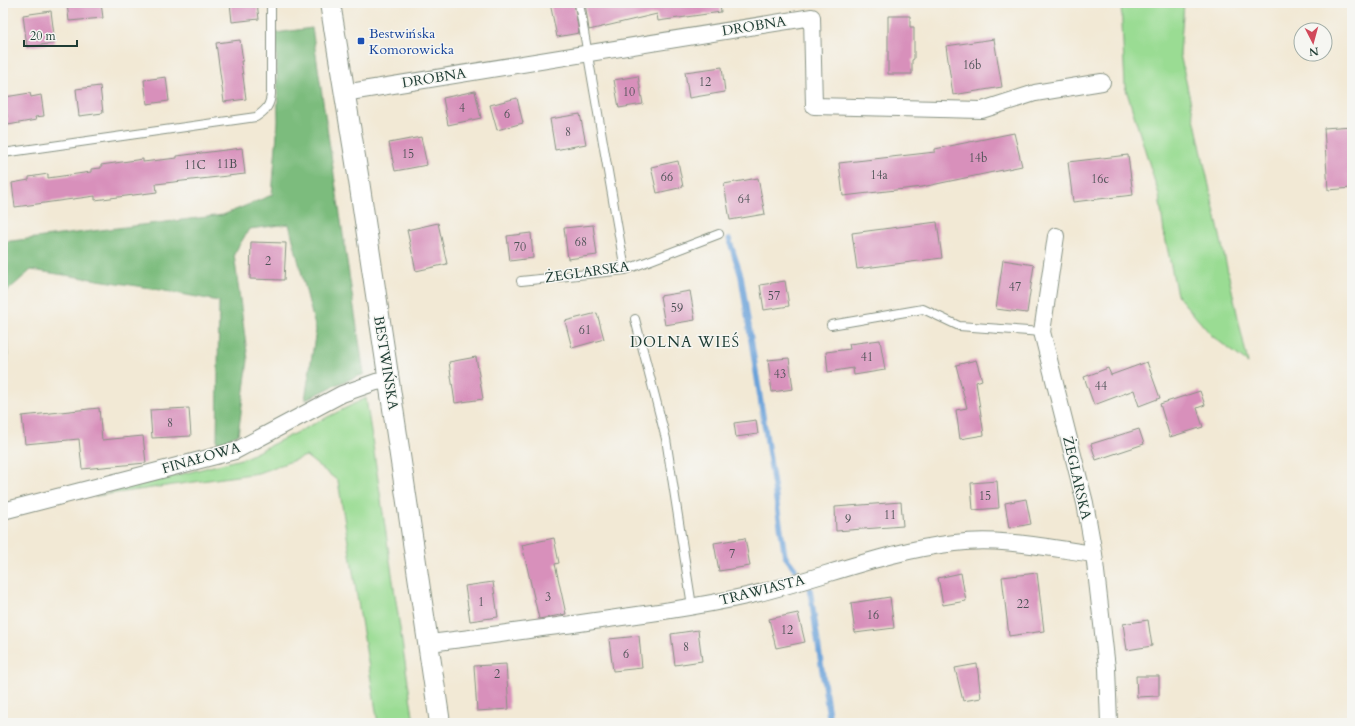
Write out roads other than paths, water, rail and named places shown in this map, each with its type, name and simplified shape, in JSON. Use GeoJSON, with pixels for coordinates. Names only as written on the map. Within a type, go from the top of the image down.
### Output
{"type":"FeatureCollection","features":[{"type":"Feature","properties":{"kind":"street","name":"BESTWIŃSKA"},"geometry":{"type":"LineString","coordinates":[[330,3],[389,380],[440,723]]}},
{"type":"Feature","properties":{"kind":"street","name":"DROBNA"},"geometry":{"type":"LineString","coordinates":[[344,92],[746,26],[812,17],[814,106],[982,110],[1035,93],[1102,82]]}},
{"type":"Feature","properties":{"kind":"street","name":"ŻEGLARSKA"},"geometry":{"type":"LineString","coordinates":[[1056,236],[1042,332],[1085,503],[1094,554],[1107,668],[1109,723]]}},
{"type":"Feature","properties":{"kind":"street","name":"FINAŁOWA"},"geometry":{"type":"LineString","coordinates":[[3,511],[236,451],[342,394],[376,382],[389,380]]}},
{"type":"Feature","properties":{"kind":"street","name":"TRAWIASTA"},"geometry":{"type":"LineString","coordinates":[[428,643],[692,606],[750,595],[794,584],[849,566],[918,549],[956,543],[993,541],[1094,554]]}},
{"type":"Feature","properties":{"kind":"lane"},"geometry":{"type":"LineString","coordinates":[[3,153],[256,117],[266,110],[272,94],[271,3]]}},
{"type":"Feature","properties":{"kind":"lane"},"geometry":{"type":"LineString","coordinates":[[579,3],[625,270]]}},
{"type":"Feature","properties":{"kind":"lane","name":"ŻEGLARSKA"},"geometry":{"type":"LineString","coordinates":[[521,281],[625,270],[719,234]]}},
{"type":"Feature","properties":{"kind":"lane"},"geometry":{"type":"LineString","coordinates":[[831,325],[923,309],[960,326],[1042,332]]}},
{"type":"Feature","properties":{"kind":"lane"},"geometry":{"type":"LineString","coordinates":[[635,319],[666,438],[692,606]]}},
{"type":"Feature","properties":{"kind":"waterway"},"geometry":{"type":"LineString","coordinates":[[729,239],[741,276],[785,556],[795,569]]}},
{"type":"Feature","properties":{"kind":"waterway"},"geometry":{"type":"LineString","coordinates":[[810,590],[830,723]]}},
{"type":"Feature","properties":{"kind":"place","name":"Bestwińska Komorowicka"},"geometry":{"type":"Point","coordinates":[361,41]}},
{"type":"Feature","properties":{"kind":"district","name":"DOLNA WIEŚ"},"geometry":{"type":"Point","coordinates":[685,342]}}]}
